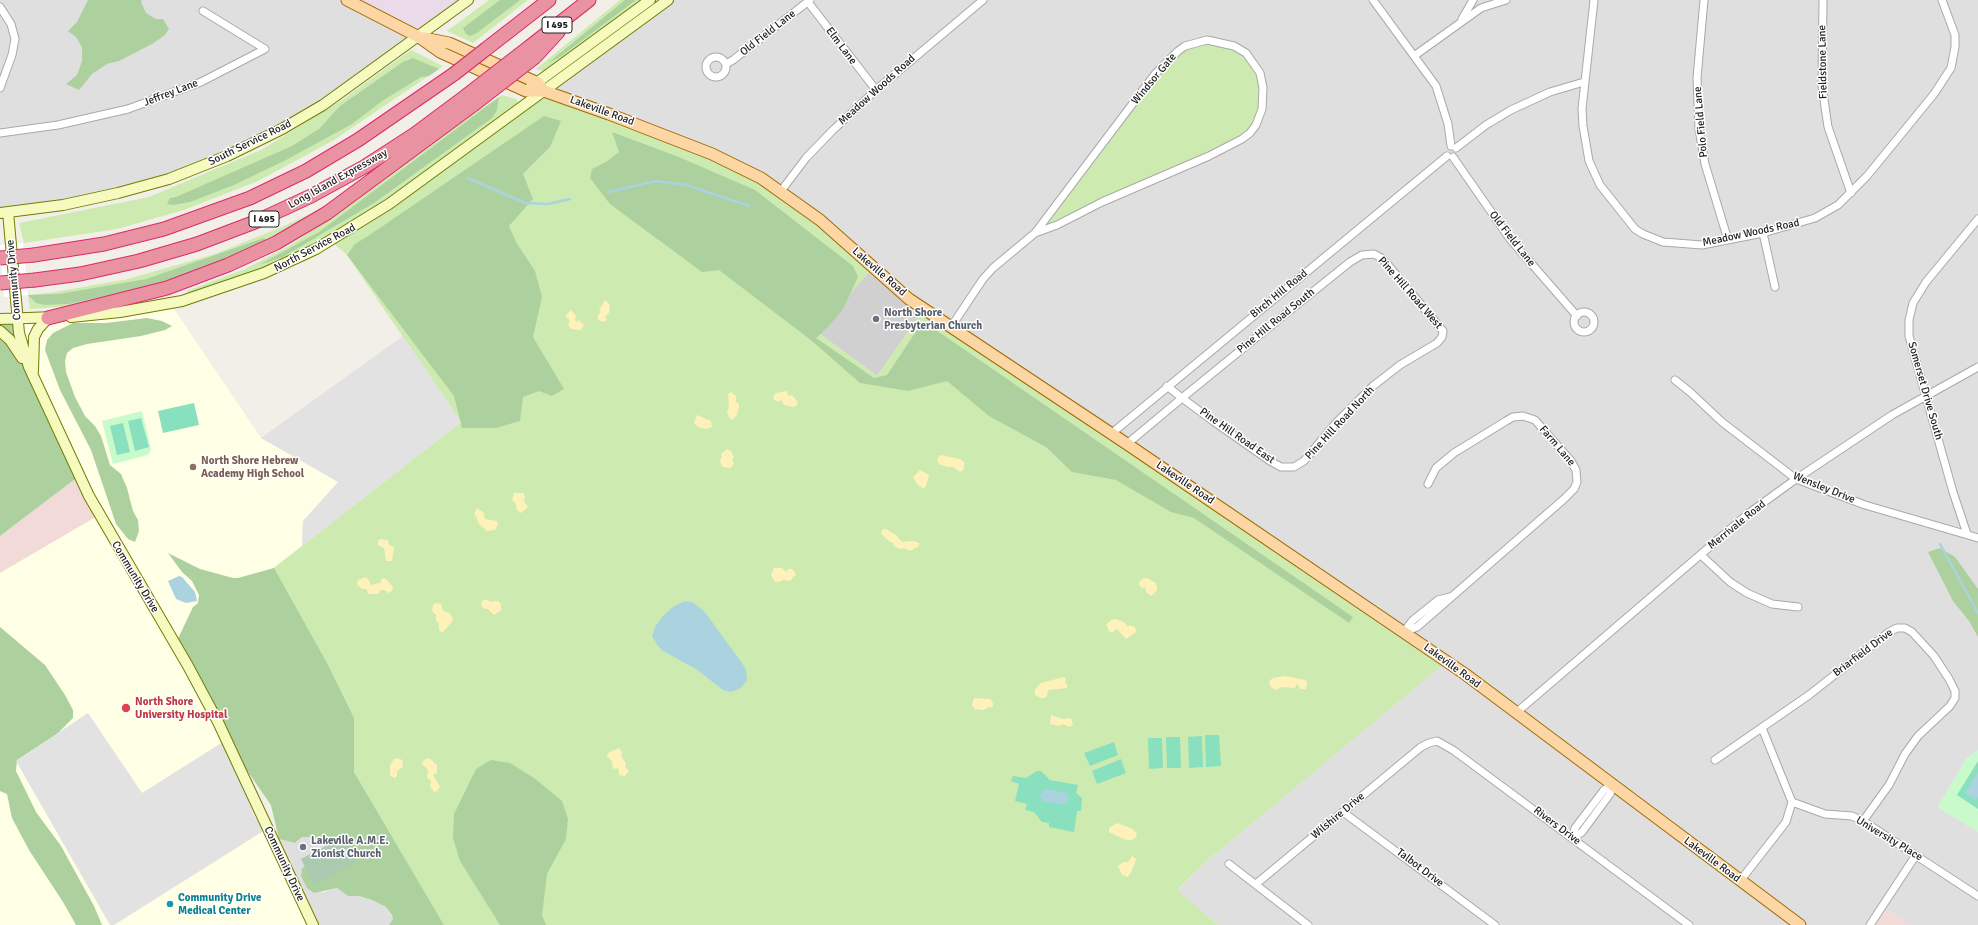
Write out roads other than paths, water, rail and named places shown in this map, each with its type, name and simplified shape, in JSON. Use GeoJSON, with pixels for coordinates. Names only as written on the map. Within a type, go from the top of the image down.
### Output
{"type":"FeatureCollection","features":[{"type":"Feature","properties":{"kind":"highway","name":"Long Island Expressway"},"geometry":{"type":"LineString","coordinates":[[0,258],[34,255],[104,244],[164,229],[250,198],[306,170],[358,140],[454,74],[548,0]]}},
{"type":"Feature","properties":{"kind":"highway"},"geometry":{"type":"LineString","coordinates":[[48,318],[167,288],[228,265],[270,246],[303,228],[332,209],[532,53],[587,1]]}},
{"type":"Feature","properties":{"kind":"highway","name":"Long Island Expressway"},"geometry":{"type":"LineString","coordinates":[[0,283],[80,274],[147,259],[197,244],[269,216],[311,196],[364,167],[470,101]]}},
{"type":"Feature","properties":{"kind":"main road","name":"Lakeville Road"},"geometry":{"type":"LineString","coordinates":[[347,0],[419,36],[440,52],[526,91],[541,87]]}},
{"type":"Feature","properties":{"kind":"main road","name":"South Service Road"},"geometry":{"type":"LineString","coordinates":[[4,212],[63,205],[118,193],[169,178],[227,156],[275,133],[323,105],[468,0]]}},
{"type":"Feature","properties":{"kind":"main road"},"geometry":{"type":"LineString","coordinates":[[541,87],[650,0]]}},
{"type":"Feature","properties":{"kind":"main road"},"geometry":{"type":"LineString","coordinates":[[541,87],[668,0]]}},
{"type":"Feature","properties":{"kind":"main road","name":"Lakeville Road"},"geometry":{"type":"LineString","coordinates":[[419,36],[450,43],[541,87],[712,154],[748,170],[782,191],[829,227],[882,277],[909,299],[1112,433],[1404,632],[1517,712],[1800,925]]}},
{"type":"Feature","properties":{"kind":"main road","name":"North Service Road"},"geometry":{"type":"LineString","coordinates":[[0,319],[48,318],[120,312],[182,301],[280,267],[331,241],[377,213],[541,87]]}},
{"type":"Feature","properties":{"kind":"main road","name":"Community Drive"},"geometry":{"type":"LineString","coordinates":[[4,212],[17,319],[22,345],[33,375],[89,496],[188,666],[214,715],[313,925]]}},
{"type":"Feature","properties":{"kind":"main road"},"geometry":{"type":"LineString","coordinates":[[33,375],[34,337],[38,329],[48,318]]}},
{"type":"Feature","properties":{"kind":"main road"},"geometry":{"type":"LineString","coordinates":[[0,331],[10,340],[33,375]]}},
{"type":"Feature","properties":{"kind":"street","name":"Meadow Woods Road"},"geometry":{"type":"LineString","coordinates":[[782,191],[820,143],[876,90],[983,0]]}},
{"type":"Feature","properties":{"kind":"street"},"geometry":{"type":"LineString","coordinates":[[1373,0],[1431,78],[1438,92],[1448,124],[1453,147]]}},
{"type":"Feature","properties":{"kind":"street"},"geometry":{"type":"LineString","coordinates":[[1459,23],[1472,0]]}},
{"type":"Feature","properties":{"kind":"street"},"geometry":{"type":"LineString","coordinates":[[1480,0],[1481,8]]}},
{"type":"Feature","properties":{"kind":"street"},"geometry":{"type":"LineString","coordinates":[[1414,56],[1481,8],[1506,0]]}},
{"type":"Feature","properties":{"kind":"street","name":"Meadow Woods Road"},"geometry":{"type":"LineString","coordinates":[[1594,0],[1584,82],[1583,126],[1589,161],[1600,185],[1627,220],[1643,234],[1663,242],[1702,245],[1763,233],[1815,218],[1838,205],[1868,176],[1934,94],[1951,68],[1955,47],[1955,35],[1942,0]]}},
{"type":"Feature","properties":{"kind":"street","name":"Polo Field Lane"},"geometry":{"type":"LineString","coordinates":[[1704,0],[1697,78],[1699,129],[1705,164],[1728,240]]}},
{"type":"Feature","properties":{"kind":"street","name":"Fieldstone Lane"},"geometry":{"type":"LineString","coordinates":[[1822,0],[1822,86],[1828,127],[1851,193]]}},
{"type":"Feature","properties":{"kind":"street","name":"Elm Lane"},"geometry":{"type":"LineString","coordinates":[[809,1],[853,62],[876,90]]}},
{"type":"Feature","properties":{"kind":"street","name":"Old Field Lane"},"geometry":{"type":"LineString","coordinates":[[726,64],[809,1]]}},
{"type":"Feature","properties":{"kind":"street"},"geometry":{"type":"LineString","coordinates":[[0,7],[11,24],[15,39],[12,55],[0,88]]}},
{"type":"Feature","properties":{"kind":"street","name":"Jeffrey Lane"},"geometry":{"type":"LineString","coordinates":[[0,133],[70,123],[139,105],[200,82],[265,49],[203,11]]}},
{"type":"Feature","properties":{"kind":"street","name":"Windsor Gate"},"geometry":{"type":"LineString","coordinates":[[951,327],[989,273],[1006,256],[1034,233],[1156,74],[1178,51],[1199,41],[1222,42],[1234,46],[1246,53],[1260,73],[1263,88],[1262,109],[1256,125],[1242,139],[1057,225],[1034,233]]}},
{"type":"Feature","properties":{"kind":"street"},"geometry":{"type":"LineString","coordinates":[[1450,156],[1446,149],[1453,147],[1511,110],[1550,92],[1584,82]]}},
{"type":"Feature","properties":{"kind":"street","name":"Old Field Lane"},"geometry":{"type":"LineString","coordinates":[[1450,156],[1510,239],[1577,316]]}},
{"type":"Feature","properties":{"kind":"street","name":"Birch Hill Road"},"geometry":{"type":"LineString","coordinates":[[1112,433],[1167,386],[1450,156]]}},
{"type":"Feature","properties":{"kind":"street","name":"Somerset Drive South"},"geometry":{"type":"LineString","coordinates":[[1967,534],[1953,492],[1910,336],[1910,312],[1913,303],[1926,282],[1978,219]]}},
{"type":"Feature","properties":{"kind":"street"},"geometry":{"type":"LineString","coordinates":[[1763,233],[1775,287]]}},
{"type":"Feature","properties":{"kind":"street","name":"Pine Hill Road West"},"geometry":{"type":"LineString","coordinates":[[1374,254],[1383,259],[1434,318],[1442,328],[1443,334]]}},
{"type":"Feature","properties":{"kind":"street","name":"Pine Hill Road South"},"geometry":{"type":"LineString","coordinates":[[1127,444],[1350,262],[1362,255],[1374,254]]}},
{"type":"Feature","properties":{"kind":"street","name":"Pine Hill Road North"},"geometry":{"type":"LineString","coordinates":[[1294,467],[1304,461],[1336,423],[1373,386],[1400,365],[1437,343],[1443,334]]}},
{"type":"Feature","properties":{"kind":"street","name":"Merrivale Road"},"geometry":{"type":"LineString","coordinates":[[1517,712],[1749,513],[1796,479],[1892,415],[1978,367]]}},
{"type":"Feature","properties":{"kind":"street","name":"Wensley Drive"},"geometry":{"type":"LineString","coordinates":[[1675,380],[1722,422],[1796,479],[1910,519],[1978,538]]}},
{"type":"Feature","properties":{"kind":"street","name":"Pine Hill Road East"},"geometry":{"type":"LineString","coordinates":[[1167,386],[1270,461],[1281,467],[1294,467]]}},
{"type":"Feature","properties":{"kind":"street","name":"Farm Lane"},"geometry":{"type":"LineString","coordinates":[[1404,632],[1412,621],[1438,600],[1450,597],[1574,489],[1578,482],[1576,470],[1571,461],[1535,420],[1523,416],[1513,417],[1454,453],[1436,468],[1428,484]]}},
{"type":"Feature","properties":{"kind":"street"},"geometry":{"type":"LineString","coordinates":[[1701,555],[1730,582],[1747,593],[1772,604],[1798,607]]}},
{"type":"Feature","properties":{"kind":"street","name":"Briarfield Drive"},"geometry":{"type":"LineString","coordinates":[[1715,760],[1809,695],[1889,632],[1902,627],[1912,632],[1930,650],[1944,670],[1953,688],[1955,698],[1950,706],[1918,736],[1905,754],[1889,785],[1863,820]]}},
{"type":"Feature","properties":{"kind":"street"},"geometry":{"type":"LineString","coordinates":[[1740,881],[1786,822],[1792,802],[1762,728]]}},
{"type":"Feature","properties":{"kind":"street","name":"Rivers Drive"},"geometry":{"type":"LineString","coordinates":[[1421,747],[1429,742],[1437,741],[1445,745],[1689,925]]}},
{"type":"Feature","properties":{"kind":"street","name":"Wilshire Drive"},"geometry":{"type":"LineString","coordinates":[[1256,884],[1421,747]]}},
{"type":"Feature","properties":{"kind":"street"},"geometry":{"type":"LineString","coordinates":[[1573,838],[1582,832],[1610,794],[1613,784]]}},
{"type":"Feature","properties":{"kind":"street","name":"University Place"},"geometry":{"type":"LineString","coordinates":[[1792,802],[1825,814],[1852,816],[1863,820],[1978,896]]}},
{"type":"Feature","properties":{"kind":"street","name":"Talbot Drive"},"geometry":{"type":"LineString","coordinates":[[1343,812],[1495,925]]}},
{"type":"Feature","properties":{"kind":"street"},"geometry":{"type":"LineString","coordinates":[[1870,925],[1916,855]]}},
{"type":"Feature","properties":{"kind":"street"},"geometry":{"type":"LineString","coordinates":[[1229,864],[1308,925]]}},
{"type":"Feature","properties":{"kind":"water"},"geometry":{"type":"Polygon","coordinates":[[[179,576],[182,577],[195,592],[197,601],[186,603],[176,599],[168,581],[179,576]]]}},
{"type":"Feature","properties":{"kind":"water"},"geometry":{"type":"Polygon","coordinates":[[[685,601],[692,602],[704,611],[742,663],[746,670],[747,680],[741,688],[731,692],[723,690],[696,669],[663,651],[658,646],[652,636],[655,627],[662,617],[674,606],[685,601]]]}},
{"type":"Feature","properties":{"kind":"water"},"geometry":{"type":"Polygon","coordinates":[[[1978,772],[1978,797],[1976,800],[1965,793],[1978,772]]]}},
{"type":"Feature","properties":{"kind":"water"},"geometry":{"type":"Polygon","coordinates":[[[1045,789],[1068,793],[1069,801],[1066,802],[1066,805],[1042,801],[1040,795],[1045,789]]]}},
{"type":"Feature","properties":{"kind":"waterway"},"geometry":{"type":"LineString","coordinates":[[468,178],[525,203],[548,204],[570,199]]}},
{"type":"Feature","properties":{"kind":"waterway"},"geometry":{"type":"LineString","coordinates":[[608,192],[656,181],[686,185],[749,206]]}},
{"type":"Feature","properties":{"kind":"waterway"},"geometry":{"type":"LineString","coordinates":[[1940,544],[1978,613]]}},
{"type":"Feature","properties":{"kind":"place","name":"North Shore Presbyterian Church"},"geometry":{"type":"Point","coordinates":[876,319]}},
{"type":"Feature","properties":{"kind":"place","name":"North Shore Hebrew Academy High School"},"geometry":{"type":"Point","coordinates":[193,467]}},
{"type":"Feature","properties":{"kind":"place","name":"North Shore University Hospital"},"geometry":{"type":"Point","coordinates":[126,708]}},
{"type":"Feature","properties":{"kind":"place","name":"Lakeville A.M.E. Zionist Church"},"geometry":{"type":"Point","coordinates":[303,847]}},
{"type":"Feature","properties":{"kind":"place","name":"Community Drive Medical Center"},"geometry":{"type":"Point","coordinates":[170,904]}}]}
